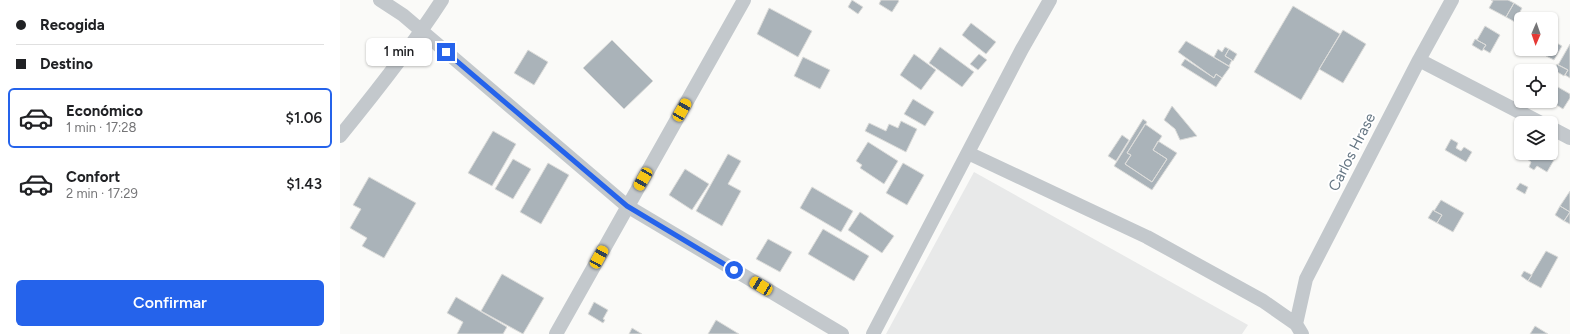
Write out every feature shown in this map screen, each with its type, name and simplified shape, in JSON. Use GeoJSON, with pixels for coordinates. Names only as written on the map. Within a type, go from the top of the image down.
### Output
{"type":"FeatureCollection","features":[{"type":"Feature","properties":{"kind":"street"},"geometry":{"type":"LineString","coordinates":[[380,0],[403,15],[627,206],[842,334]]}},
{"type":"Feature","properties":{"kind":"street"},"geometry":{"type":"LineString","coordinates":[[340,136],[380,87],[422,31],[442,0]]}},
{"type":"Feature","properties":{"kind":"street"},"geometry":{"type":"LineString","coordinates":[[556,334],[744,0]]}},
{"type":"Feature","properties":{"kind":"street"},"geometry":{"type":"LineString","coordinates":[[874,334],[1022,49],[1050,0]]}},
{"type":"Feature","properties":{"kind":"street","name":"Carlos Hrase"},"geometry":{"type":"LineString","coordinates":[[1299,329],[1306,279],[1418,60],[1452,0]]}},
{"type":"Feature","properties":{"kind":"street"},"geometry":{"type":"LineString","coordinates":[[1418,60],[1527,116]]}},
{"type":"Feature","properties":{"kind":"street"},"geometry":{"type":"LineString","coordinates":[[1558,132],[1570,138]]}},
{"type":"Feature","properties":{"kind":"street"},"geometry":{"type":"LineString","coordinates":[[968,153],[1147,237],[1263,301],[1299,329]]}},
{"type":"Feature","properties":{"kind":"shaded area"},"geometry":{"type":"Polygon","coordinates":[[[974,172],[1248,325],[1242,334],[886,334],[974,172]]]}},
{"type":"Feature","properties":{"kind":"building"},"geometry":{"type":"Polygon","coordinates":[[[852,0],[863,7],[858,14],[848,7],[852,0]]]}},
{"type":"Feature","properties":{"kind":"building"},"geometry":{"type":"Polygon","coordinates":[[[881,0],[899,1],[892,12],[879,4],[881,0]]]}},
{"type":"Feature","properties":{"kind":"building"},"geometry":{"type":"Polygon","coordinates":[[[1491,0],[1508,0],[1514,3],[1506,17],[1489,8],[1493,1],[1491,0]]]}},
{"type":"Feature","properties":{"kind":"building"},"geometry":{"type":"Polygon","coordinates":[[[1514,3],[1522,8],[1520,12],[1514,12],[1514,21],[1506,17],[1514,3]]]}},
{"type":"Feature","properties":{"kind":"building"},"geometry":{"type":"Polygon","coordinates":[[[1293,6],[1340,34],[1301,100],[1254,72],[1293,6]]]}},
{"type":"Feature","properties":{"kind":"building"},"geometry":{"type":"Polygon","coordinates":[[[769,8],[812,31],[798,57],[757,34],[769,8]]]}},
{"type":"Feature","properties":{"kind":"building"},"geometry":{"type":"Polygon","coordinates":[[[971,23],[996,42],[986,54],[962,35],[971,23]]]}},
{"type":"Feature","properties":{"kind":"building"},"geometry":{"type":"Polygon","coordinates":[[[1485,26],[1500,35],[1490,53],[1483,49],[1486,45],[1477,40],[1485,26]]]}},
{"type":"Feature","properties":{"kind":"building"},"geometry":{"type":"Polygon","coordinates":[[[1343,30],[1366,44],[1343,83],[1319,69],[1343,30]]]}},
{"type":"Feature","properties":{"kind":"building"},"geometry":{"type":"Polygon","coordinates":[[[1475,39],[1486,45],[1482,51],[1472,45],[1475,39]]]}},
{"type":"Feature","properties":{"kind":"building"},"geometry":{"type":"Polygon","coordinates":[[[612,40],[653,81],[624,109],[583,68],[612,40]]]}},
{"type":"Feature","properties":{"kind":"building"},"geometry":{"type":"Polygon","coordinates":[[[1186,41],[1230,67],[1222,78],[1216,74],[1214,78],[1178,52],[1186,41]]]}},
{"type":"Feature","properties":{"kind":"building"},"geometry":{"type":"Polygon","coordinates":[[[1558,44],[1562,46],[1558,53],[1558,44]]]}},
{"type":"Feature","properties":{"kind":"building"},"geometry":{"type":"Polygon","coordinates":[[[1570,44],[1570,78],[1565,75],[1568,70],[1558,65],[1570,44]]]}},
{"type":"Feature","properties":{"kind":"building"},"geometry":{"type":"Polygon","coordinates":[[[940,47],[974,72],[962,87],[929,63],[940,47]]]}},
{"type":"Feature","properties":{"kind":"building"},"geometry":{"type":"Polygon","coordinates":[[[1225,47],[1229,49],[1225,56],[1232,60],[1229,66],[1214,57],[1218,49],[1222,52],[1225,47]]]}},
{"type":"Feature","properties":{"kind":"building"},"geometry":{"type":"Polygon","coordinates":[[[1229,49],[1237,54],[1233,61],[1225,56],[1229,49]]]}},
{"type":"Feature","properties":{"kind":"building"},"geometry":{"type":"Polygon","coordinates":[[[528,50],[548,62],[534,85],[514,73],[528,50]]]}},
{"type":"Feature","properties":{"kind":"building"},"geometry":{"type":"Polygon","coordinates":[[[914,54],[936,70],[921,90],[900,75],[914,54]]]}},
{"type":"Feature","properties":{"kind":"building"},"geometry":{"type":"Polygon","coordinates":[[[979,54],[987,60],[978,70],[970,64],[979,54]]]}},
{"type":"Feature","properties":{"kind":"building"},"geometry":{"type":"Polygon","coordinates":[[[1546,56],[1556,56],[1554,60],[1546,56]]]}},
{"type":"Feature","properties":{"kind":"building"},"geometry":{"type":"Polygon","coordinates":[[[803,57],[830,70],[820,89],[794,76],[803,57]]]}},
{"type":"Feature","properties":{"kind":"building"},"geometry":{"type":"Polygon","coordinates":[[[1185,59],[1214,78],[1216,74],[1222,78],[1216,87],[1181,65],[1185,59]]]}},
{"type":"Feature","properties":{"kind":"building"},"geometry":{"type":"Polygon","coordinates":[[[1558,65],[1568,70],[1564,76],[1558,72],[1558,65]]]}},
{"type":"Feature","properties":{"kind":"building"},"geometry":{"type":"Polygon","coordinates":[[[1558,87],[1570,94],[1570,98],[1563,109],[1558,106],[1558,87]]]}},
{"type":"Feature","properties":{"kind":"building"},"geometry":{"type":"Polygon","coordinates":[[[913,99],[934,112],[925,126],[904,114],[913,99]]]}},
{"type":"Feature","properties":{"kind":"building"},"geometry":{"type":"Polygon","coordinates":[[[1172,106],[1197,136],[1180,140],[1175,129],[1164,120],[1172,106]]]}},
{"type":"Feature","properties":{"kind":"building"},"geometry":{"type":"Polygon","coordinates":[[[1143,119],[1147,122],[1127,153],[1131,155],[1125,164],[1152,182],[1167,159],[1153,150],[1158,141],[1177,153],[1152,190],[1114,166],[1143,119]]]}},
{"type":"Feature","properties":{"kind":"building"},"geometry":{"type":"Polygon","coordinates":[[[901,121],[917,129],[906,152],[865,131],[869,123],[886,131],[889,124],[898,128],[901,121]]]}},
{"type":"Feature","properties":{"kind":"building"},"geometry":{"type":"Polygon","coordinates":[[[1145,124],[1162,136],[1153,150],[1167,159],[1152,182],[1125,164],[1131,155],[1127,153],[1145,124]]]}},
{"type":"Feature","properties":{"kind":"building"},"geometry":{"type":"Polygon","coordinates":[[[493,131],[516,144],[492,186],[468,173],[493,131]]]}},
{"type":"Feature","properties":{"kind":"building"},"geometry":{"type":"Polygon","coordinates":[[[1122,135],[1129,140],[1116,161],[1108,156],[1122,135]]]}},
{"type":"Feature","properties":{"kind":"building"},"geometry":{"type":"Polygon","coordinates":[[[1451,139],[1458,143],[1456,148],[1461,151],[1464,147],[1472,152],[1466,162],[1445,150],[1451,139]]]}},
{"type":"Feature","properties":{"kind":"building"},"geometry":{"type":"Polygon","coordinates":[[[868,142],[898,161],[884,184],[860,168],[862,165],[856,161],[868,142]]]}},
{"type":"Feature","properties":{"kind":"building"},"geometry":{"type":"Polygon","coordinates":[[[728,154],[741,161],[728,184],[741,191],[722,226],[696,211],[728,154]]]}},
{"type":"Feature","properties":{"kind":"building"},"geometry":{"type":"Polygon","coordinates":[[[513,159],[531,169],[513,199],[495,189],[513,159]]]}},
{"type":"Feature","properties":{"kind":"building"},"geometry":{"type":"Polygon","coordinates":[[[1528,160],[1554,160],[1547,172],[1537,166],[1534,170],[1529,167],[1531,162],[1528,160]]]}},
{"type":"Feature","properties":{"kind":"building"},"geometry":{"type":"Polygon","coordinates":[[[548,163],[569,175],[541,224],[520,212],[548,163]]]}},
{"type":"Feature","properties":{"kind":"building"},"geometry":{"type":"Polygon","coordinates":[[[903,163],[924,175],[907,205],[886,193],[903,163]]]}},
{"type":"Feature","properties":{"kind":"building"},"geometry":{"type":"Polygon","coordinates":[[[685,169],[709,184],[692,210],[669,195],[685,169]]]}},
{"type":"Feature","properties":{"kind":"building"},"geometry":{"type":"Polygon","coordinates":[[[369,177],[416,203],[384,258],[362,246],[367,238],[350,228],[361,209],[353,205],[369,177]]]}},
{"type":"Feature","properties":{"kind":"building"},"geometry":{"type":"Polygon","coordinates":[[[1520,183],[1528,187],[1525,194],[1516,189],[1520,183]]]}},
{"type":"Feature","properties":{"kind":"building"},"geometry":{"type":"Polygon","coordinates":[[[812,187],[853,211],[841,232],[800,208],[812,187]]]}},
{"type":"Feature","properties":{"kind":"building"},"geometry":{"type":"Polygon","coordinates":[[[1570,191],[1570,212],[1560,206],[1570,191]]]}},
{"type":"Feature","properties":{"kind":"building"},"geometry":{"type":"Polygon","coordinates":[[[1441,200],[1464,213],[1453,232],[1437,223],[1442,215],[1434,211],[1441,200]]]}},
{"type":"Feature","properties":{"kind":"building"},"geometry":{"type":"Polygon","coordinates":[[[1560,206],[1570,212],[1564,221],[1555,215],[1560,206]]]}},
{"type":"Feature","properties":{"kind":"building"},"geometry":{"type":"Polygon","coordinates":[[[1433,210],[1442,215],[1437,223],[1428,218],[1433,210]]]}},
{"type":"Feature","properties":{"kind":"building"},"geometry":{"type":"Polygon","coordinates":[[[860,212],[894,236],[882,253],[848,230],[860,212]]]}},
{"type":"Feature","properties":{"kind":"building"},"geometry":{"type":"Polygon","coordinates":[[[1570,212],[1570,224],[1564,221],[1570,212]]]}},
{"type":"Feature","properties":{"kind":"building"},"geometry":{"type":"Polygon","coordinates":[[[823,229],[869,256],[854,281],[808,254],[823,229]]]}},
{"type":"Feature","properties":{"kind":"building"},"geometry":{"type":"Polygon","coordinates":[[[768,239],[792,252],[780,272],[756,259],[768,239]]]}},
{"type":"Feature","properties":{"kind":"building"},"geometry":{"type":"Polygon","coordinates":[[[1546,251],[1558,257],[1541,288],[1528,281],[1546,251]]]}},
{"type":"Feature","properties":{"kind":"building"},"geometry":{"type":"Polygon","coordinates":[[[1524,271],[1532,275],[1528,281],[1521,276],[1524,271]]]}},
{"type":"Feature","properties":{"kind":"building"},"geometry":{"type":"Polygon","coordinates":[[[502,274],[544,298],[523,334],[481,311],[502,274]]]}},
{"type":"Feature","properties":{"kind":"building"},"geometry":{"type":"Polygon","coordinates":[[[456,297],[507,327],[503,334],[457,334],[463,322],[447,313],[456,297]]]}},
{"type":"Feature","properties":{"kind":"building"},"geometry":{"type":"Polygon","coordinates":[[[594,302],[608,310],[603,319],[605,320],[603,323],[588,314],[594,302]]]}},
{"type":"Feature","properties":{"kind":"building"},"geometry":{"type":"Polygon","coordinates":[[[716,320],[739,334],[708,334],[716,320]]]}},
{"type":"Feature","properties":{"kind":"building"},"geometry":{"type":"Polygon","coordinates":[[[1535,326],[1548,334],[1530,334],[1535,326]]]}},
{"type":"Feature","properties":{"kind":"building"},"geometry":{"type":"Polygon","coordinates":[[[632,328],[642,334],[629,334],[632,328]]]}},
{"type":"Feature","properties":{"kind":"route"},"geometry":{"type":"LineString","coordinates":[[446,52],[627,206],[734,270]]}}]}
